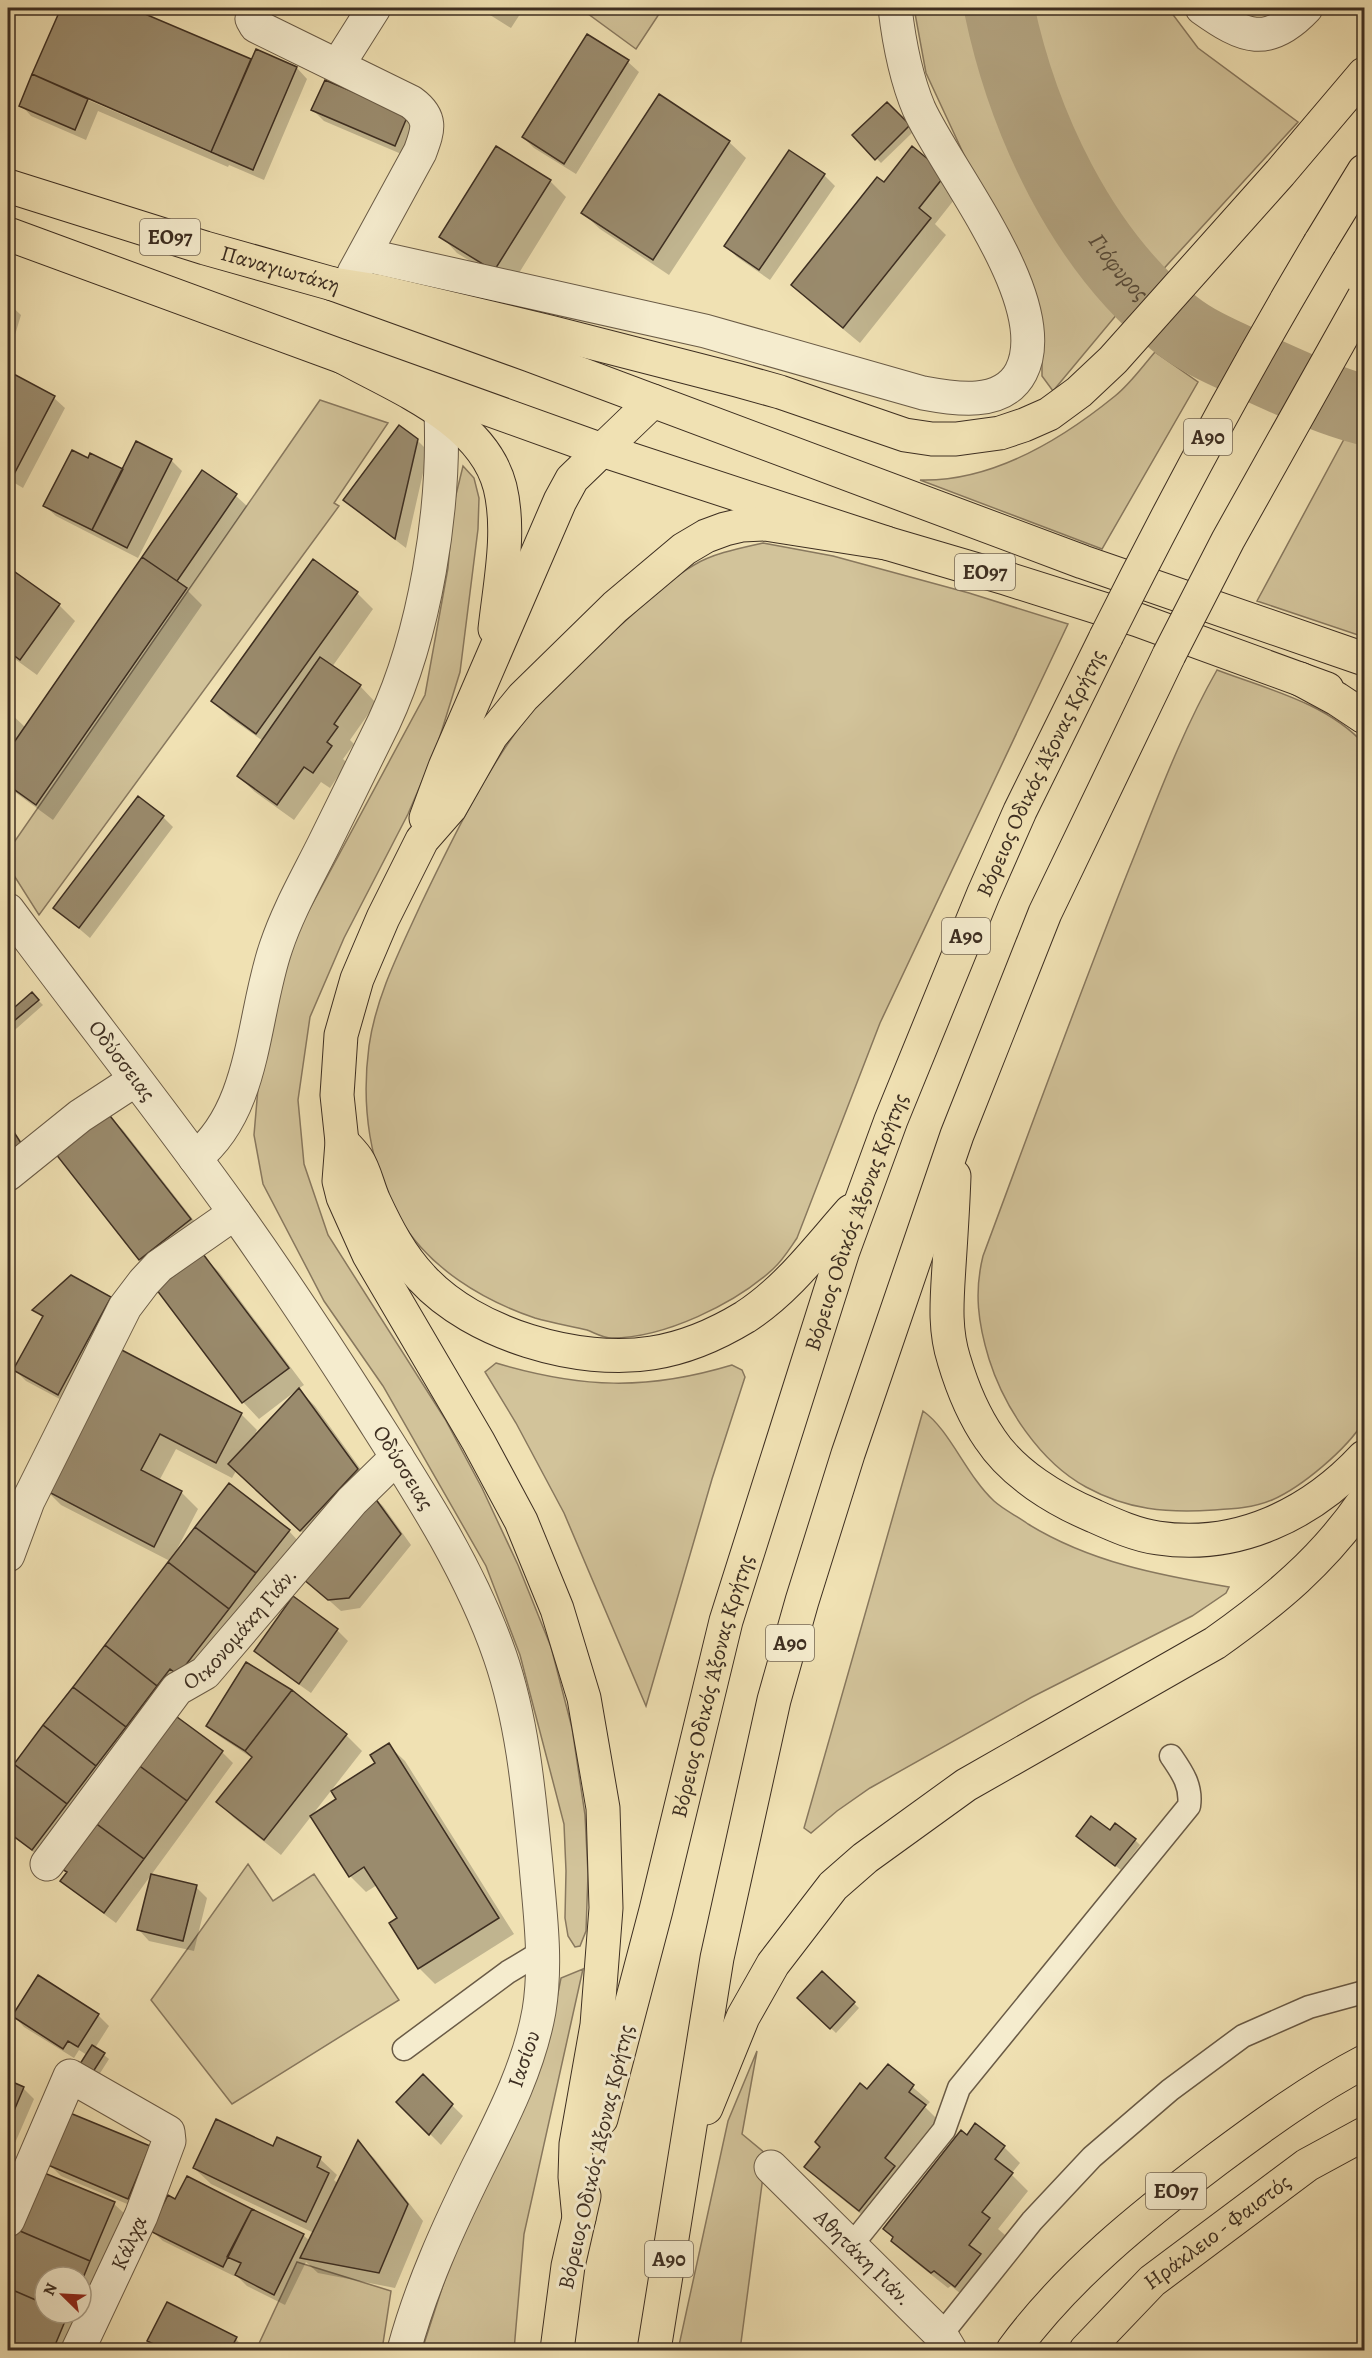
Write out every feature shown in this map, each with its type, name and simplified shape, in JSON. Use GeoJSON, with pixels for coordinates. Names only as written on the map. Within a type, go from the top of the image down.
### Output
{"type":"FeatureCollection","features":[{"type":"Feature","properties":{"kind":"main road"},"geometry":{"type":"LineString","coordinates":[[340,285],[387,293],[698,369],[780,392],[891,431],[916,437],[956,439],[1000,433],[1049,414],[1065,403],[1113,360],[1365,74]]}},
{"type":"Feature","properties":{"kind":"main road","name":"Βόρειος Οδικός Άξονας Κρήτης"},"geometry":{"type":"LineString","coordinates":[[557,2350],[568,2266],[609,2082],[637,1983],[726,1621],[809,1352],[862,1198],[891,1120],[1020,811],[1206,440],[1320,243],[1365,171]]}},
{"type":"Feature","properties":{"kind":"main road","name":"Παναγιωτάκη"},"geometry":{"type":"LineString","coordinates":[[8,186],[205,249],[340,285],[653,401]]}},
{"type":"Feature","properties":{"kind":"main road","name":"ΕΟ97"},"geometry":{"type":"LineString","coordinates":[[8,234],[602,450],[886,543],[1138,620],[1365,704]]}},
{"type":"Feature","properties":{"kind":"main road","name":"Α90"},"geometry":{"type":"LineString","coordinates":[[654,2350],[717,1958],[774,1700],[848,1454],[957,1135],[1045,913],[1169,655],[1228,540],[1365,297]]}},
{"type":"Feature","properties":{"kind":"main road"},"geometry":{"type":"LineString","coordinates":[[343,357],[441,413],[461,427],[476,441],[493,467],[500,488],[503,548],[491,657]]}},
{"type":"Feature","properties":{"kind":"main road"},"geometry":{"type":"LineString","coordinates":[[422,840],[426,816],[435,791],[491,657],[567,486],[580,470],[653,401]]}},
{"type":"Feature","properties":{"kind":"main road","name":"ΕΟ97"},"geometry":{"type":"LineString","coordinates":[[653,401],[1083,562],[1365,659]]}},
{"type":"Feature","properties":{"kind":"main road"},"geometry":{"type":"LineString","coordinates":[[579,2218],[575,2177],[576,2144],[597,2025],[606,1908],[603,1808],[584,1698],[557,1609],[521,1521],[478,1441],[369,1255],[348,1210],[339,1181],[342,1142],[337,1072],[344,1020],[369,950],[422,840],[450,808],[492,736],[523,697],[615,607],[684,549],[716,532],[742,525],[807,529],[886,543]]}},
{"type":"Feature","properties":{"kind":"main road"},"geometry":{"type":"LineString","coordinates":[[1300,679],[1365,717]]}},
{"type":"Feature","properties":{"kind":"main road"},"geometry":{"type":"LineString","coordinates":[[957,1135],[946,1308],[949,1343],[963,1384],[990,1439],[1022,1472],[1071,1506],[1121,1528],[1157,1538],[1195,1540],[1248,1533],[1278,1521],[1316,1500],[1343,1479],[1365,1457]]}},
{"type":"Feature","properties":{"kind":"main road"},"geometry":{"type":"LineString","coordinates":[[342,1142],[357,1159],[380,1213],[401,1252],[423,1279],[447,1301],[477,1320],[526,1341],[602,1355],[652,1353],[695,1342],[744,1317],[778,1292],[862,1198]]}},
{"type":"Feature","properties":{"kind":"main road"},"geometry":{"type":"LineString","coordinates":[[683,2166],[743,2017],[773,1964],[833,1886],[866,1858],[966,1785],[1215,1644],[1285,1591],[1336,1538],[1365,1501]]}},
{"type":"Feature","properties":{"kind":"main road","name":"ΕΟ97"},"geometry":{"type":"LineString","coordinates":[[1013,2350],[1075,2278],[1178,2188],[1280,2114],[1343,2073],[1365,2062]]}},
{"type":"Feature","properties":{"kind":"main road","name":"Ηράκλειο - Φαιστός"},"geometry":{"type":"LineString","coordinates":[[1086,2350],[1152,2281],[1307,2165],[1365,2134]]}},
{"type":"Feature","properties":{"kind":"street"},"geometry":{"type":"LineString","coordinates":[[257,8],[252,19],[256,26],[411,102],[423,113],[426,121],[428,130],[420,152],[365,255],[340,285]]}},
{"type":"Feature","properties":{"kind":"street"},"geometry":{"type":"LineString","coordinates":[[338,65],[374,8]]}},
{"type":"Feature","properties":{"kind":"street"},"geometry":{"type":"LineString","coordinates":[[365,255],[705,331],[922,393],[957,398],[979,398],[1006,390],[1018,378],[1026,361],[1028,340],[1025,316],[1008,266],[981,212],[920,110],[902,55],[895,8]]}},
{"type":"Feature","properties":{"kind":"street"},"geometry":{"type":"LineString","coordinates":[[1202,8],[1229,25],[1255,34],[1268,34],[1284,28],[1306,8]]}},
{"type":"Feature","properties":{"kind":"street"},"geometry":{"type":"LineString","coordinates":[[195,1158],[211,1145],[236,1101],[245,1075],[276,947],[291,910],[384,721],[408,658],[426,582],[438,509],[443,452],[441,413]]}},
{"type":"Feature","properties":{"kind":"street","name":"Οδύσσειας"},"geometry":{"type":"LineString","coordinates":[[8,910],[235,1213],[338,1364],[397,1457],[456,1558],[491,1632],[508,1680],[522,1746]]}},
{"type":"Feature","properties":{"kind":"street"},"geometry":{"type":"LineString","coordinates":[[8,1173],[80,1116],[135,1080]]}},
{"type":"Feature","properties":{"kind":"street"},"geometry":{"type":"LineString","coordinates":[[8,1555],[28,1501],[125,1307],[159,1266],[235,1213]]}},
{"type":"Feature","properties":{"kind":"street","name":"Οικονομάκη Γιάν."},"geometry":{"type":"LineString","coordinates":[[47,1864],[177,1689],[205,1673],[352,1501],[397,1457]]}},
{"type":"Feature","properties":{"kind":"street","name":"Ιασίου"},"geometry":{"type":"LineString","coordinates":[[404,2350],[431,2268],[497,2129],[531,2046],[543,1984],[543,1951],[528,1786],[522,1746]]}},
{"type":"Feature","properties":{"kind":"street","name":"Κάλχα"},"geometry":{"type":"LineString","coordinates":[[8,2220],[70,2076],[168,2132],[169,2141],[141,2216],[78,2350]]}},
{"type":"Feature","properties":{"kind":"street","name":"Αθητάκη Γιάν."},"geometry":{"type":"LineString","coordinates":[[771,2167],[945,2343]]}},
{"type":"Feature","properties":{"kind":"lane"},"geometry":{"type":"LineString","coordinates":[[850,2247],[944,2130],[959,2088],[1189,1806],[1191,1794],[1185,1777],[1171,1756]]}},
{"type":"Feature","properties":{"kind":"lane"},"geometry":{"type":"LineString","coordinates":[[404,2049],[508,1972],[543,1951]]}},
{"type":"Feature","properties":{"kind":"lane"},"geometry":{"type":"LineString","coordinates":[[945,2343],[1032,2221],[1092,2157],[1170,2090],[1243,2036],[1309,2007],[1365,1992]]}},
{"type":"Feature","properties":{"kind":"shaded area"},"geometry":{"type":"Polygon","coordinates":[[[580,8],[663,8],[636,49],[580,8]]]}},
{"type":"Feature","properties":{"kind":"shaded area"},"geometry":{"type":"Polygon","coordinates":[[[914,8],[977,8],[978,21],[1010,122],[1075,252],[1118,313],[1053,391],[1042,376],[1042,321],[1012,243],[965,157],[926,73],[914,8]]]}},
{"type":"Feature","properties":{"kind":"shaded area"},"geometry":{"type":"Polygon","coordinates":[[[1019,8],[1168,8],[1198,48],[1298,122],[1157,276],[1103,211],[1040,85],[1019,8]]]}},
{"type":"Feature","properties":{"kind":"shaded area"},"geometry":{"type":"Polygon","coordinates":[[[1155,352],[1198,382],[1102,549],[920,480],[947,479],[973,474],[999,466],[1048,442],[1072,428],[1115,396],[1155,352]]]}},
{"type":"Feature","properties":{"kind":"shaded area"},"geometry":{"type":"Polygon","coordinates":[[[320,400],[388,423],[334,503],[339,506],[39,915],[8,866],[8,851],[320,400]]]}},
{"type":"Feature","properties":{"kind":"shaded area"},"geometry":{"type":"Polygon","coordinates":[[[1364,402],[1364,637],[1257,601],[1364,402]]]}},
{"type":"Feature","properties":{"kind":"shaded area"},"geometry":{"type":"Polygon","coordinates":[[[463,466],[474,478],[479,498],[478,529],[460,672],[436,749],[408,814],[344,938],[310,1017],[298,1100],[304,1164],[328,1235],[445,1419],[482,1488],[518,1565],[551,1647],[572,1728],[585,1815],[588,1874],[586,1931],[580,1946],[575,1947],[568,1936],[565,1918],[564,1824],[520,1655],[486,1566],[383,1386],[324,1301],[263,1184],[254,1135],[261,1053],[293,940],[425,695],[448,568],[453,507],[463,466]]]}},
{"type":"Feature","properties":{"kind":"shaded area"},"geometry":{"type":"Polygon","coordinates":[[[763,543],[833,556],[969,593],[1068,624],[880,1023],[797,1238],[773,1269],[757,1282],[739,1295],[698,1317],[654,1332],[605,1337],[587,1330],[535,1318],[496,1302],[458,1280],[441,1267],[412,1237],[389,1199],[374,1157],[366,1091],[372,1027],[390,974],[446,852],[487,776],[536,705],[578,662],[675,578],[710,557],[763,543]]]}},
{"type":"Feature","properties":{"kind":"shaded area"},"geometry":{"type":"Polygon","coordinates":[[[1217,670],[1276,691],[1314,708],[1349,730],[1364,744],[1364,1421],[1347,1443],[1323,1466],[1297,1486],[1272,1500],[1236,1509],[1180,1511],[1132,1505],[1102,1495],[1069,1476],[1039,1448],[1014,1414],[996,1377],[982,1333],[978,1295],[983,1256],[1110,917],[1170,768],[1217,670]]]}},
{"type":"Feature","properties":{"kind":"shaded area"},"geometry":{"type":"Polygon","coordinates":[[[496,1363],[557,1378],[614,1383],[671,1379],[732,1365],[742,1370],[745,1377],[712,1479],[646,1706],[564,1513],[516,1423],[485,1372],[496,1363]]]}},
{"type":"Feature","properties":{"kind":"shaded area"},"geometry":{"type":"Polygon","coordinates":[[[923,1411],[942,1429],[984,1490],[998,1504],[1028,1524],[1076,1548],[1125,1565],[1229,1587],[1226,1593],[1192,1616],[1032,1697],[870,1788],[811,1833],[804,1828],[923,1411]]]}},
{"type":"Feature","properties":{"kind":"shaded area"},"geometry":{"type":"Polygon","coordinates":[[[248,1864],[273,1901],[314,1874],[399,2000],[232,2104],[151,2000],[248,1864]]]}},
{"type":"Feature","properties":{"kind":"shaded area"},"geometry":{"type":"Polygon","coordinates":[[[583,1969],[524,2234],[514,2350],[422,2350],[455,2248],[549,2038],[561,1978],[583,1969]]]}},
{"type":"Feature","properties":{"kind":"shaded area"},"geometry":{"type":"Polygon","coordinates":[[[757,2051],[742,2134],[766,2154],[740,2350],[678,2350],[728,2121],[757,2051]]]}},
{"type":"Feature","properties":{"kind":"shaded area"},"geometry":{"type":"Polygon","coordinates":[[[297,2262],[391,2291],[382,2350],[256,2350],[297,2262]]]}},
{"type":"Feature","properties":{"kind":"building"},"geometry":{"type":"Polygon","coordinates":[[[61,8],[131,8],[251,59],[211,152],[32,74],[61,8]]]}},
{"type":"Feature","properties":{"kind":"building"},"geometry":{"type":"Polygon","coordinates":[[[587,34],[629,60],[564,164],[522,137],[587,34]]]}},
{"type":"Feature","properties":{"kind":"building"},"geometry":{"type":"Polygon","coordinates":[[[256,49],[297,67],[253,170],[211,152],[256,49]]]}},
{"type":"Feature","properties":{"kind":"building"},"geometry":{"type":"Polygon","coordinates":[[[32,74],[88,99],[75,130],[19,106],[32,74]]]}},
{"type":"Feature","properties":{"kind":"building"},"geometry":{"type":"Polygon","coordinates":[[[325,80],[408,115],[395,146],[311,110],[325,80]]]}},
{"type":"Feature","properties":{"kind":"building"},"geometry":{"type":"Polygon","coordinates":[[[659,94],[730,141],[653,260],[581,213],[659,94]]]}},
{"type":"Feature","properties":{"kind":"building"},"geometry":{"type":"Polygon","coordinates":[[[887,102],[910,125],[875,160],[852,135],[887,102]]]}},
{"type":"Feature","properties":{"kind":"building"},"geometry":{"type":"Polygon","coordinates":[[[496,146],[551,180],[494,271],[439,237],[496,146]]]}},
{"type":"Feature","properties":{"kind":"building"},"geometry":{"type":"Polygon","coordinates":[[[912,146],[946,174],[919,208],[931,218],[843,328],[791,285],[877,177],[884,182],[912,146]]]}},
{"type":"Feature","properties":{"kind":"building"},"geometry":{"type":"Polygon","coordinates":[[[789,150],[825,174],[759,270],[724,246],[789,150]]]}},
{"type":"Feature","properties":{"kind":"building"},"geometry":{"type":"Polygon","coordinates":[[[8,371],[55,396],[12,478],[8,476],[8,371]]]}},
{"type":"Feature","properties":{"kind":"building"},"geometry":{"type":"Polygon","coordinates":[[[399,425],[418,439],[395,539],[343,500],[399,425]]]}},
{"type":"Feature","properties":{"kind":"building"},"geometry":{"type":"Polygon","coordinates":[[[136,441],[172,459],[127,548],[92,530],[136,441]]]}},
{"type":"Feature","properties":{"kind":"building"},"geometry":{"type":"Polygon","coordinates":[[[72,450],[88,458],[90,453],[123,469],[92,530],[43,506],[72,450]]]}},
{"type":"Feature","properties":{"kind":"building"},"geometry":{"type":"Polygon","coordinates":[[[202,470],[237,494],[177,581],[142,557],[202,470]]]}},
{"type":"Feature","properties":{"kind":"building"},"geometry":{"type":"Polygon","coordinates":[[[142,557],[187,588],[36,805],[8,785],[8,751],[142,557]]]}},
{"type":"Feature","properties":{"kind":"building"},"geometry":{"type":"Polygon","coordinates":[[[313,559],[358,592],[256,734],[211,701],[313,559]]]}},
{"type":"Feature","properties":{"kind":"building"},"geometry":{"type":"Polygon","coordinates":[[[8,567],[60,604],[20,660],[8,651],[8,567]]]}},
{"type":"Feature","properties":{"kind":"building"},"geometry":{"type":"Polygon","coordinates":[[[320,657],[361,685],[334,724],[338,727],[327,742],[332,746],[313,773],[304,767],[277,805],[237,776],[320,657]]]}},
{"type":"Feature","properties":{"kind":"building"},"geometry":{"type":"Polygon","coordinates":[[[8,709],[14,714],[8,724],[8,709]]]}},
{"type":"Feature","properties":{"kind":"building"},"geometry":{"type":"Polygon","coordinates":[[[138,796],[164,816],[79,928],[53,908],[138,796]]]}},
{"type":"Feature","properties":{"kind":"building"},"geometry":{"type":"Polygon","coordinates":[[[32,992],[39,1000],[8,1026],[8,1013],[32,992]]]}},
{"type":"Feature","properties":{"kind":"building"},"geometry":{"type":"Polygon","coordinates":[[[107,1112],[191,1219],[139,1260],[55,1153],[107,1112]]]}},
{"type":"Feature","properties":{"kind":"building"},"geometry":{"type":"Polygon","coordinates":[[[8,1123],[23,1146],[8,1156],[8,1123]]]}},
{"type":"Feature","properties":{"kind":"building"},"geometry":{"type":"Polygon","coordinates":[[[203,1254],[289,1368],[242,1403],[156,1289],[203,1254]]]}},
{"type":"Feature","properties":{"kind":"building"},"geometry":{"type":"Polygon","coordinates":[[[71,1275],[111,1297],[58,1395],[13,1370],[43,1316],[32,1310],[71,1275]]]}},
{"type":"Feature","properties":{"kind":"building"},"geometry":{"type":"Polygon","coordinates":[[[116,1347],[242,1413],[216,1463],[160,1434],[141,1470],[182,1491],[154,1547],[43,1489],[116,1347]]]}},
{"type":"Feature","properties":{"kind":"building"},"geometry":{"type":"Polygon","coordinates":[[[299,1388],[358,1469],[300,1531],[228,1464],[299,1388]]]}},
{"type":"Feature","properties":{"kind":"building"},"geometry":{"type":"Polygon","coordinates":[[[229,1483],[290,1530],[256,1573],[195,1527],[229,1483]]]}},
{"type":"Feature","properties":{"kind":"building"},"geometry":{"type":"Polygon","coordinates":[[[372,1494],[401,1534],[349,1598],[328,1600],[303,1579],[372,1494]]]}},
{"type":"Feature","properties":{"kind":"building"},"geometry":{"type":"Polygon","coordinates":[[[195,1527],[256,1573],[229,1609],[168,1562],[195,1527]]]}},
{"type":"Feature","properties":{"kind":"building"},"geometry":{"type":"Polygon","coordinates":[[[168,1562],[229,1609],[178,1675],[170,1669],[157,1686],[105,1645],[168,1562]]]}},
{"type":"Feature","properties":{"kind":"building"},"geometry":{"type":"Polygon","coordinates":[[[293,1596],[338,1629],[299,1684],[254,1651],[293,1596]]]}},
{"type":"Feature","properties":{"kind":"building"},"geometry":{"type":"Polygon","coordinates":[[[105,1645],[157,1686],[126,1727],[73,1687],[105,1645]]]}},
{"type":"Feature","properties":{"kind":"building"},"geometry":{"type":"Polygon","coordinates":[[[246,1662],[292,1690],[245,1751],[206,1726],[246,1662]]]}},
{"type":"Feature","properties":{"kind":"building"},"geometry":{"type":"Polygon","coordinates":[[[73,1687],[126,1727],[96,1766],[43,1725],[73,1687]]]}},
{"type":"Feature","properties":{"kind":"building"},"geometry":{"type":"Polygon","coordinates":[[[292,1690],[347,1734],[264,1840],[216,1802],[252,1757],[245,1751],[292,1690]]]}},
{"type":"Feature","properties":{"kind":"building"},"geometry":{"type":"Polygon","coordinates":[[[173,1714],[223,1751],[187,1801],[137,1764],[173,1714]]]}},
{"type":"Feature","properties":{"kind":"building"},"geometry":{"type":"Polygon","coordinates":[[[43,1725],[96,1766],[67,1804],[14,1764],[43,1725]]]}},
{"type":"Feature","properties":{"kind":"building"},"geometry":{"type":"Polygon","coordinates":[[[389,1743],[499,1918],[418,1969],[389,1923],[397,1918],[364,1867],[349,1877],[310,1816],[336,1799],[331,1791],[375,1763],[370,1755],[389,1743]]]}},
{"type":"Feature","properties":{"kind":"building"},"geometry":{"type":"Polygon","coordinates":[[[14,1764],[67,1804],[32,1850],[8,1832],[8,1772],[14,1764]]]}},
{"type":"Feature","properties":{"kind":"building"},"geometry":{"type":"Polygon","coordinates":[[[137,1764],[187,1801],[144,1859],[94,1822],[137,1764]]]}},
{"type":"Feature","properties":{"kind":"building"},"geometry":{"type":"Polygon","coordinates":[[[1091,1816],[1110,1830],[1115,1823],[1136,1839],[1115,1866],[1076,1836],[1091,1816]]]}},
{"type":"Feature","properties":{"kind":"building"},"geometry":{"type":"Polygon","coordinates":[[[94,1822],[144,1859],[104,1913],[60,1881],[67,1872],[60,1868],[94,1822]]]}},
{"type":"Feature","properties":{"kind":"building"},"geometry":{"type":"Polygon","coordinates":[[[151,1874],[197,1885],[183,1941],[137,1930],[151,1874]]]}},
{"type":"Feature","properties":{"kind":"building"},"geometry":{"type":"Polygon","coordinates":[[[822,1971],[855,2002],[830,2029],[797,1998],[822,1971]]]}},
{"type":"Feature","properties":{"kind":"building"},"geometry":{"type":"Polygon","coordinates":[[[38,1975],[99,2014],[78,2047],[68,2041],[63,2049],[12,2016],[38,1975]]]}},
{"type":"Feature","properties":{"kind":"building"},"geometry":{"type":"Polygon","coordinates":[[[92,2045],[105,2053],[91,2075],[78,2067],[92,2045]]]}},
{"type":"Feature","properties":{"kind":"building"},"geometry":{"type":"Polygon","coordinates":[[[888,2064],[914,2085],[909,2092],[926,2105],[885,2158],[895,2166],[859,2211],[804,2167],[820,2147],[815,2142],[860,2083],[867,2089],[888,2064]]]}},
{"type":"Feature","properties":{"kind":"building"},"geometry":{"type":"Polygon","coordinates":[[[423,2074],[453,2104],[429,2135],[396,2102],[423,2074]]]}},
{"type":"Feature","properties":{"kind":"building"},"geometry":{"type":"Polygon","coordinates":[[[8,2080],[24,2087],[8,2125],[8,2080]]]}},
{"type":"Feature","properties":{"kind":"building"},"geometry":{"type":"Polygon","coordinates":[[[70,2113],[150,2146],[128,2199],[48,2165],[70,2113]]]}},
{"type":"Feature","properties":{"kind":"building"},"geometry":{"type":"Polygon","coordinates":[[[216,2119],[273,2146],[277,2137],[321,2157],[317,2167],[329,2173],[306,2222],[193,2168],[216,2119]]]}},
{"type":"Feature","properties":{"kind":"building"},"geometry":{"type":"Polygon","coordinates":[[[975,2123],[1005,2146],[995,2159],[1013,2173],[982,2212],[990,2218],[969,2245],[981,2254],[955,2287],[934,2271],[931,2273],[891,2241],[893,2237],[883,2229],[961,2130],[967,2135],[975,2123]]]}},
{"type":"Feature","properties":{"kind":"building"},"geometry":{"type":"Polygon","coordinates":[[[358,2140],[408,2204],[379,2273],[300,2258],[358,2140]]]}},
{"type":"Feature","properties":{"kind":"building"},"geometry":{"type":"Polygon","coordinates":[[[37,2170],[115,2202],[90,2261],[13,2228],[37,2170]]]}},
{"type":"Feature","properties":{"kind":"building"},"geometry":{"type":"Polygon","coordinates":[[[187,2176],[252,2209],[223,2267],[150,2231],[168,2195],[175,2199],[187,2176]]]}},
{"type":"Feature","properties":{"kind":"building"},"geometry":{"type":"Polygon","coordinates":[[[252,2209],[304,2234],[274,2295],[235,2275],[241,2263],[227,2257],[252,2209]]]}},
{"type":"Feature","properties":{"kind":"building"},"geometry":{"type":"Polygon","coordinates":[[[13,2228],[90,2261],[88,2265],[33,2265],[33,2299],[8,2288],[8,2241],[13,2228]]]}},
{"type":"Feature","properties":{"kind":"building"},"geometry":{"type":"Polygon","coordinates":[[[8,2288],[33,2299],[33,2325],[63,2325],[53,2350],[8,2350],[8,2288]]]}},
{"type":"Feature","properties":{"kind":"building"},"geometry":{"type":"Polygon","coordinates":[[[167,2302],[237,2337],[230,2350],[166,2350],[147,2341],[167,2302]]]}},
{"type":"Feature","properties":{"kind":"waterway","name":"Γιόφυρος"},"geometry":{"type":"LineString","coordinates":[[999,8],[1023,95],[1040,138],[1061,181],[1084,221],[1111,259],[1141,294],[1175,324],[1203,343],[1309,391],[1364,410]]}}]}
